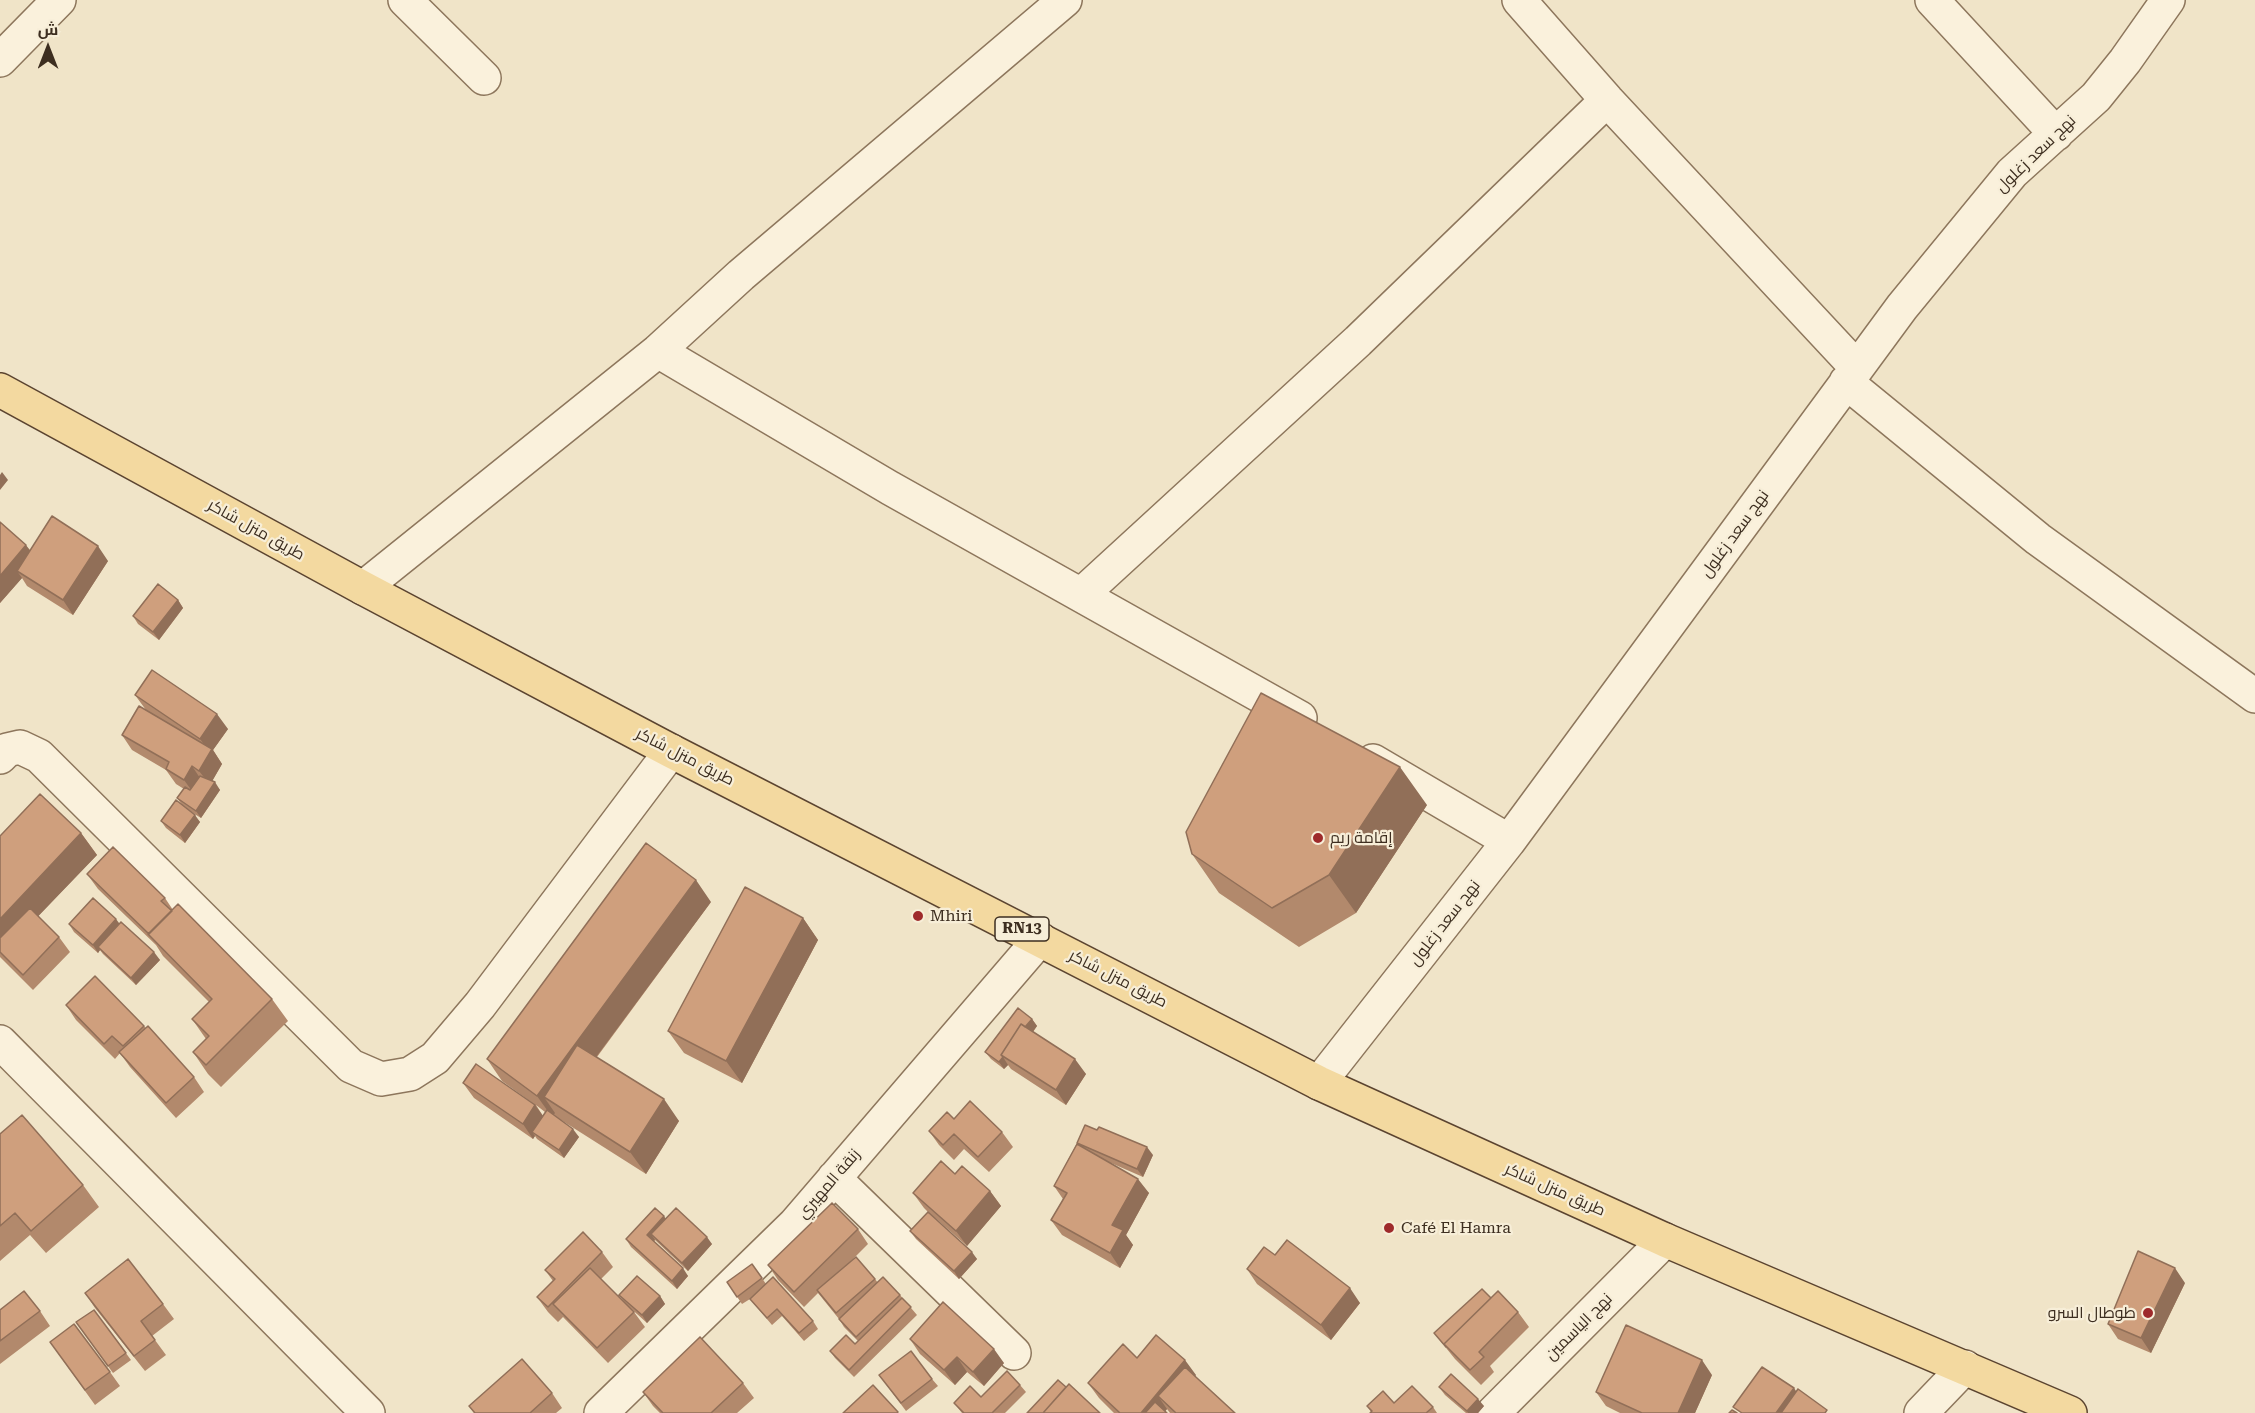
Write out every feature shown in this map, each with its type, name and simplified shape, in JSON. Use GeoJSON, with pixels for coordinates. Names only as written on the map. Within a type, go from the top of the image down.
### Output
{"type":"FeatureCollection","features":[{"type":"Feature","properties":{"kind":"main road","name":"طريق منزل شاكر"},"geometry":{"type":"LineString","coordinates":[[0,390],[363,588],[671,751],[1319,1083],[1665,1240],[2070,1413]]}},
{"type":"Feature","properties":{"kind":"street"},"geometry":{"type":"LineString","coordinates":[[0,60],[59,0]]}},
{"type":"Feature","properties":{"kind":"street"},"geometry":{"type":"LineString","coordinates":[[405,0],[484,78]]}},
{"type":"Feature","properties":{"kind":"street"},"geometry":{"type":"LineString","coordinates":[[363,588],[658,351],[741,275],[1065,0]]}},
{"type":"Feature","properties":{"kind":"street"},"geometry":{"type":"LineString","coordinates":[[1519,0],[1852,375],[2038,539],[2255,696]]}},
{"type":"Feature","properties":{"kind":"street"},"geometry":{"type":"LineString","coordinates":[[1932,0],[2056,134]]}},
{"type":"Feature","properties":{"kind":"street","name":"نهج سعد زغلول"},"geometry":{"type":"LineString","coordinates":[[1319,1083],[1509,841],[1902,307],[2012,172],[2096,97],[2125,61],[2168,0]]}},
{"type":"Feature","properties":{"kind":"street"},"geometry":{"type":"LineString","coordinates":[[1081,595],[1358,341],[1607,100]]}},
{"type":"Feature","properties":{"kind":"street"},"geometry":{"type":"LineString","coordinates":[[658,351],[880,482],[1335,739],[1509,841]]}},
{"type":"Feature","properties":{"kind":"street"},"geometry":{"type":"LineString","coordinates":[[0,757],[7,750],[20,747],[39,756],[351,1066],[381,1079],[410,1074],[435,1058],[480,1005],[671,751]]}},
{"type":"Feature","properties":{"kind":"street","name":"زنقة المهيري"},"geometry":{"type":"LineString","coordinates":[[601,1413],[795,1224],[1040,939]]}},
{"type":"Feature","properties":{"kind":"street"},"geometry":{"type":"LineString","coordinates":[[0,1042],[369,1413]]}},
{"type":"Feature","properties":{"kind":"street"},"geometry":{"type":"LineString","coordinates":[[834,1178],[1014,1353]]}},
{"type":"Feature","properties":{"kind":"street","name":"نهج الياسمين"},"geometry":{"type":"LineString","coordinates":[[1493,1413],[1665,1240]]}},
{"type":"Feature","properties":{"kind":"street"},"geometry":{"type":"LineString","coordinates":[[1921,1413],[1965,1367]]}},
{"type":"Feature","properties":{"kind":"building"},"geometry":{"type":"Polygon","coordinates":[[[52,516],[98,546],[63,600],[17,571],[52,516]]]}},
{"type":"Feature","properties":{"kind":"building"},"geometry":{"type":"Polygon","coordinates":[[[0,522],[26,545],[0,576],[0,522]]]}},
{"type":"Feature","properties":{"kind":"building"},"geometry":{"type":"Polygon","coordinates":[[[158,584],[178,600],[153,632],[133,616],[158,584]]]}},
{"type":"Feature","properties":{"kind":"building"},"geometry":{"type":"Polygon","coordinates":[[[152,670],[217,714],[200,739],[135,695],[152,670]]]}},
{"type":"Feature","properties":{"kind":"building","name":"إقامة ريم"},"geometry":{"type":"Polygon","coordinates":[[[1261,693],[1400,767],[1329,875],[1272,908],[1192,854],[1186,832],[1261,693]]]}},
{"type":"Feature","properties":{"kind":"building"},"geometry":{"type":"Polygon","coordinates":[[[139,706],[212,749],[199,771],[192,766],[184,780],[166,769],[169,762],[122,735],[139,706]]]}},
{"type":"Feature","properties":{"kind":"building"},"geometry":{"type":"Polygon","coordinates":[[[200,776],[215,782],[196,811],[177,798],[185,787],[190,790],[200,776]]]}},
{"type":"Feature","properties":{"kind":"building"},"geometry":{"type":"Polygon","coordinates":[[[40,794],[81,833],[0,919],[0,836],[40,794]]]}},
{"type":"Feature","properties":{"kind":"building"},"geometry":{"type":"Polygon","coordinates":[[[176,800],[195,815],[180,835],[161,821],[176,800]]]}},
{"type":"Feature","properties":{"kind":"building"},"geometry":{"type":"Polygon","coordinates":[[[646,843],[696,880],[537,1096],[487,1059],[646,843]]]}},
{"type":"Feature","properties":{"kind":"building"},"geometry":{"type":"Polygon","coordinates":[[[113,847],[165,898],[161,901],[172,911],[149,934],[87,874],[113,847]]]}},
{"type":"Feature","properties":{"kind":"building"},"geometry":{"type":"Polygon","coordinates":[[[745,887],[803,918],[726,1061],[668,1031],[745,887]]]}},
{"type":"Feature","properties":{"kind":"building"},"geometry":{"type":"Polygon","coordinates":[[[93,898],[116,919],[93,945],[69,924],[93,898]]]}},
{"type":"Feature","properties":{"kind":"building"},"geometry":{"type":"Polygon","coordinates":[[[178,904],[272,999],[206,1065],[193,1052],[209,1036],[192,1019],[212,999],[148,934],[178,904]]]}},
{"type":"Feature","properties":{"kind":"building"},"geometry":{"type":"Polygon","coordinates":[[[30,908],[59,937],[23,975],[0,952],[0,938],[30,908]]]}},
{"type":"Feature","properties":{"kind":"building"},"geometry":{"type":"Polygon","coordinates":[[[121,922],[154,952],[131,978],[98,947],[121,922]]]}},
{"type":"Feature","properties":{"kind":"building"},"geometry":{"type":"Polygon","coordinates":[[[95,976],[144,1026],[123,1046],[112,1036],[104,1044],[66,1005],[95,976]]]}},
{"type":"Feature","properties":{"kind":"building"},"geometry":{"type":"Polygon","coordinates":[[[1018,1008],[1032,1019],[1025,1027],[1021,1024],[999,1062],[985,1052],[1018,1008]]]}},
{"type":"Feature","properties":{"kind":"building"},"geometry":{"type":"Polygon","coordinates":[[[1021,1024],[1075,1059],[1056,1090],[1001,1055],[1021,1024]]]}},
{"type":"Feature","properties":{"kind":"building"},"geometry":{"type":"Polygon","coordinates":[[[148,1026],[194,1077],[166,1103],[119,1052],[148,1026]]]}},
{"type":"Feature","properties":{"kind":"building"},"geometry":{"type":"Polygon","coordinates":[[[577,1045],[664,1099],[630,1152],[544,1097],[577,1045]]]}},
{"type":"Feature","properties":{"kind":"building"},"geometry":{"type":"Polygon","coordinates":[[[476,1064],[535,1105],[523,1124],[463,1083],[476,1064]]]}},
{"type":"Feature","properties":{"kind":"building"},"geometry":{"type":"Polygon","coordinates":[[[970,1101],[1002,1132],[978,1157],[954,1134],[943,1145],[929,1131],[947,1112],[954,1119],[970,1101]]]}},
{"type":"Feature","properties":{"kind":"building"},"geometry":{"type":"Polygon","coordinates":[[[547,1110],[573,1129],[559,1150],[532,1132],[547,1110]]]}},
{"type":"Feature","properties":{"kind":"building"},"geometry":{"type":"Polygon","coordinates":[[[22,1115],[83,1185],[31,1231],[15,1213],[0,1226],[0,1134],[22,1115]]]}},
{"type":"Feature","properties":{"kind":"building"},"geometry":{"type":"Polygon","coordinates":[[[1085,1125],[1097,1130],[1099,1127],[1147,1147],[1137,1169],[1077,1143],[1085,1125]]]}},
{"type":"Feature","properties":{"kind":"building"},"geometry":{"type":"Polygon","coordinates":[[[1077,1144],[1138,1179],[1112,1225],[1123,1230],[1110,1253],[1051,1220],[1067,1193],[1054,1186],[1077,1144]]]}},
{"type":"Feature","properties":{"kind":"building"},"geometry":{"type":"Polygon","coordinates":[[[941,1161],[955,1174],[962,1166],[990,1191],[956,1231],[913,1193],[941,1161]]]}},
{"type":"Feature","properties":{"kind":"building"},"geometry":{"type":"Polygon","coordinates":[[[832,1203],[858,1229],[794,1292],[768,1265],[832,1203]]]}},
{"type":"Feature","properties":{"kind":"building"},"geometry":{"type":"Polygon","coordinates":[[[655,1208],[664,1216],[647,1235],[683,1268],[672,1281],[626,1239],[655,1208]]]}},
{"type":"Feature","properties":{"kind":"building"},"geometry":{"type":"Polygon","coordinates":[[[676,1208],[707,1237],[682,1263],[651,1234],[676,1208]]]}},
{"type":"Feature","properties":{"kind":"building"},"geometry":{"type":"Polygon","coordinates":[[[928,1212],[972,1252],[954,1271],[910,1231],[928,1212]]]}},
{"type":"Feature","properties":{"kind":"building"},"geometry":{"type":"Polygon","coordinates":[[[583,1232],[602,1252],[548,1307],[537,1297],[555,1279],[545,1270],[583,1232]]]}},
{"type":"Feature","properties":{"kind":"building"},"geometry":{"type":"Polygon","coordinates":[[[1287,1240],[1350,1288],[1321,1325],[1247,1269],[1264,1247],[1275,1255],[1287,1240]]]}},
{"type":"Feature","properties":{"kind":"building"},"geometry":{"type":"Polygon","coordinates":[[[2138,1251],[2175,1268],[2141,1338],[2108,1324],[2138,1251]]]}},
{"type":"Feature","properties":{"kind":"building"},"geometry":{"type":"Polygon","coordinates":[[[856,1257],[875,1279],[836,1313],[817,1290],[856,1257]]]}},
{"type":"Feature","properties":{"kind":"building"},"geometry":{"type":"Polygon","coordinates":[[[128,1259],[163,1304],[141,1321],[155,1340],[134,1356],[85,1293],[128,1259]]]}},
{"type":"Feature","properties":{"kind":"building"},"geometry":{"type":"Polygon","coordinates":[[[752,1264],[762,1278],[737,1297],[727,1282],[752,1264]]]}},
{"type":"Feature","properties":{"kind":"building"},"geometry":{"type":"Polygon","coordinates":[[[590,1268],[634,1312],[597,1348],[553,1304],[590,1268]]]}},
{"type":"Feature","properties":{"kind":"building"},"geometry":{"type":"Polygon","coordinates":[[[637,1276],[660,1296],[642,1315],[619,1295],[637,1276]]]}},
{"type":"Feature","properties":{"kind":"building"},"geometry":{"type":"Polygon","coordinates":[[[773,1277],[813,1321],[799,1333],[777,1309],[767,1318],[750,1299],[773,1277]]]}},
{"type":"Feature","properties":{"kind":"building"},"geometry":{"type":"Polygon","coordinates":[[[883,1277],[900,1295],[856,1337],[839,1319],[883,1277]]]}},
{"type":"Feature","properties":{"kind":"building"},"geometry":{"type":"Polygon","coordinates":[[[1482,1289],[1491,1298],[1444,1344],[1446,1347],[1434,1333],[1482,1289]]]}},
{"type":"Feature","properties":{"kind":"building"},"geometry":{"type":"Polygon","coordinates":[[[24,1291],[40,1311],[0,1341],[0,1310],[24,1291]]]}},
{"type":"Feature","properties":{"kind":"building"},"geometry":{"type":"Polygon","coordinates":[[[1498,1291],[1518,1312],[1479,1352],[1484,1357],[1470,1370],[1444,1344],[1498,1291]]]}},
{"type":"Feature","properties":{"kind":"building"},"geometry":{"type":"Polygon","coordinates":[[[902,1298],[911,1307],[849,1370],[830,1351],[846,1335],[855,1344],[902,1298]]]}},
{"type":"Feature","properties":{"kind":"building"},"geometry":{"type":"Polygon","coordinates":[[[943,1302],[994,1349],[973,1372],[957,1357],[944,1370],[910,1339],[943,1302]]]}},
{"type":"Feature","properties":{"kind":"building"},"geometry":{"type":"Polygon","coordinates":[[[94,1310],[126,1353],[108,1366],[76,1322],[94,1310]]]}},
{"type":"Feature","properties":{"kind":"building"},"geometry":{"type":"Polygon","coordinates":[[[74,1324],[110,1372],[85,1390],[50,1342],[74,1324]]]}},
{"type":"Feature","properties":{"kind":"building"},"geometry":{"type":"Polygon","coordinates":[[[1626,1325],[1702,1360],[1678,1413],[1642,1413],[1596,1392],[1626,1325]]]}},
{"type":"Feature","properties":{"kind":"building"},"geometry":{"type":"Polygon","coordinates":[[[1156,1335],[1185,1360],[1141,1413],[1120,1413],[1088,1383],[1123,1344],[1137,1358],[1156,1335]]]}},
{"type":"Feature","properties":{"kind":"building"},"geometry":{"type":"Polygon","coordinates":[[[700,1337],[743,1383],[711,1413],[663,1413],[643,1392],[700,1337]]]}},
{"type":"Feature","properties":{"kind":"building"},"geometry":{"type":"Polygon","coordinates":[[[911,1351],[932,1379],[901,1403],[879,1375],[911,1351]]]}},
{"type":"Feature","properties":{"kind":"building"},"geometry":{"type":"Polygon","coordinates":[[[522,1359],[552,1393],[530,1413],[475,1413],[469,1406],[522,1359]]]}},
{"type":"Feature","properties":{"kind":"building"},"geometry":{"type":"Polygon","coordinates":[[[1185,1367],[1235,1413],[1176,1413],[1158,1396],[1185,1367]]]}},
{"type":"Feature","properties":{"kind":"building"},"geometry":{"type":"Polygon","coordinates":[[[1762,1367],[1794,1388],[1776,1413],[1742,1413],[1733,1407],[1762,1367]]]}},
{"type":"Feature","properties":{"kind":"building"},"geometry":{"type":"Polygon","coordinates":[[[1007,1371],[1020,1385],[992,1413],[964,1413],[954,1403],[970,1386],[981,1397],[1007,1371]]]}},
{"type":"Feature","properties":{"kind":"building"},"geometry":{"type":"Polygon","coordinates":[[[1451,1374],[1478,1399],[1467,1411],[1439,1387],[1451,1374]]]}},
{"type":"Feature","properties":{"kind":"building"},"geometry":{"type":"Polygon","coordinates":[[[1058,1380],[1066,1387],[1043,1413],[1027,1413],[1058,1380]]]}},
{"type":"Feature","properties":{"kind":"building"},"geometry":{"type":"Polygon","coordinates":[[[1069,1384],[1100,1413],[1043,1413],[1069,1384]]]}},
{"type":"Feature","properties":{"kind":"building"},"geometry":{"type":"Polygon","coordinates":[[[873,1385],[897,1413],[843,1413],[873,1385]]]}},
{"type":"Feature","properties":{"kind":"building"},"geometry":{"type":"Polygon","coordinates":[[[1412,1386],[1433,1407],[1426,1413],[1370,1413],[1372,1411],[1367,1406],[1383,1391],[1394,1403],[1412,1386]]]}},
{"type":"Feature","properties":{"kind":"building"},"geometry":{"type":"Polygon","coordinates":[[[1798,1389],[1827,1410],[1825,1413],[1781,1413],[1798,1389]]]}},
{"type":"Feature","properties":{"kind":"building"},"geometry":{"type":"Polygon","coordinates":[[[1155,1402],[1167,1413],[1145,1413],[1155,1402]]]}},
{"type":"Feature","properties":{"kind":"place","name":"إقامة ريم"},"geometry":{"type":"Point","coordinates":[1318,838]}},
{"type":"Feature","properties":{"kind":"place","name":"Mhiri"},"geometry":{"type":"Point","coordinates":[918,916]}},
{"type":"Feature","properties":{"kind":"place","name":"Café El Hamra"},"geometry":{"type":"Point","coordinates":[1389,1228]}},
{"type":"Feature","properties":{"kind":"place","name":"طوطال السرو"},"geometry":{"type":"Point","coordinates":[2148,1313]}}]}
